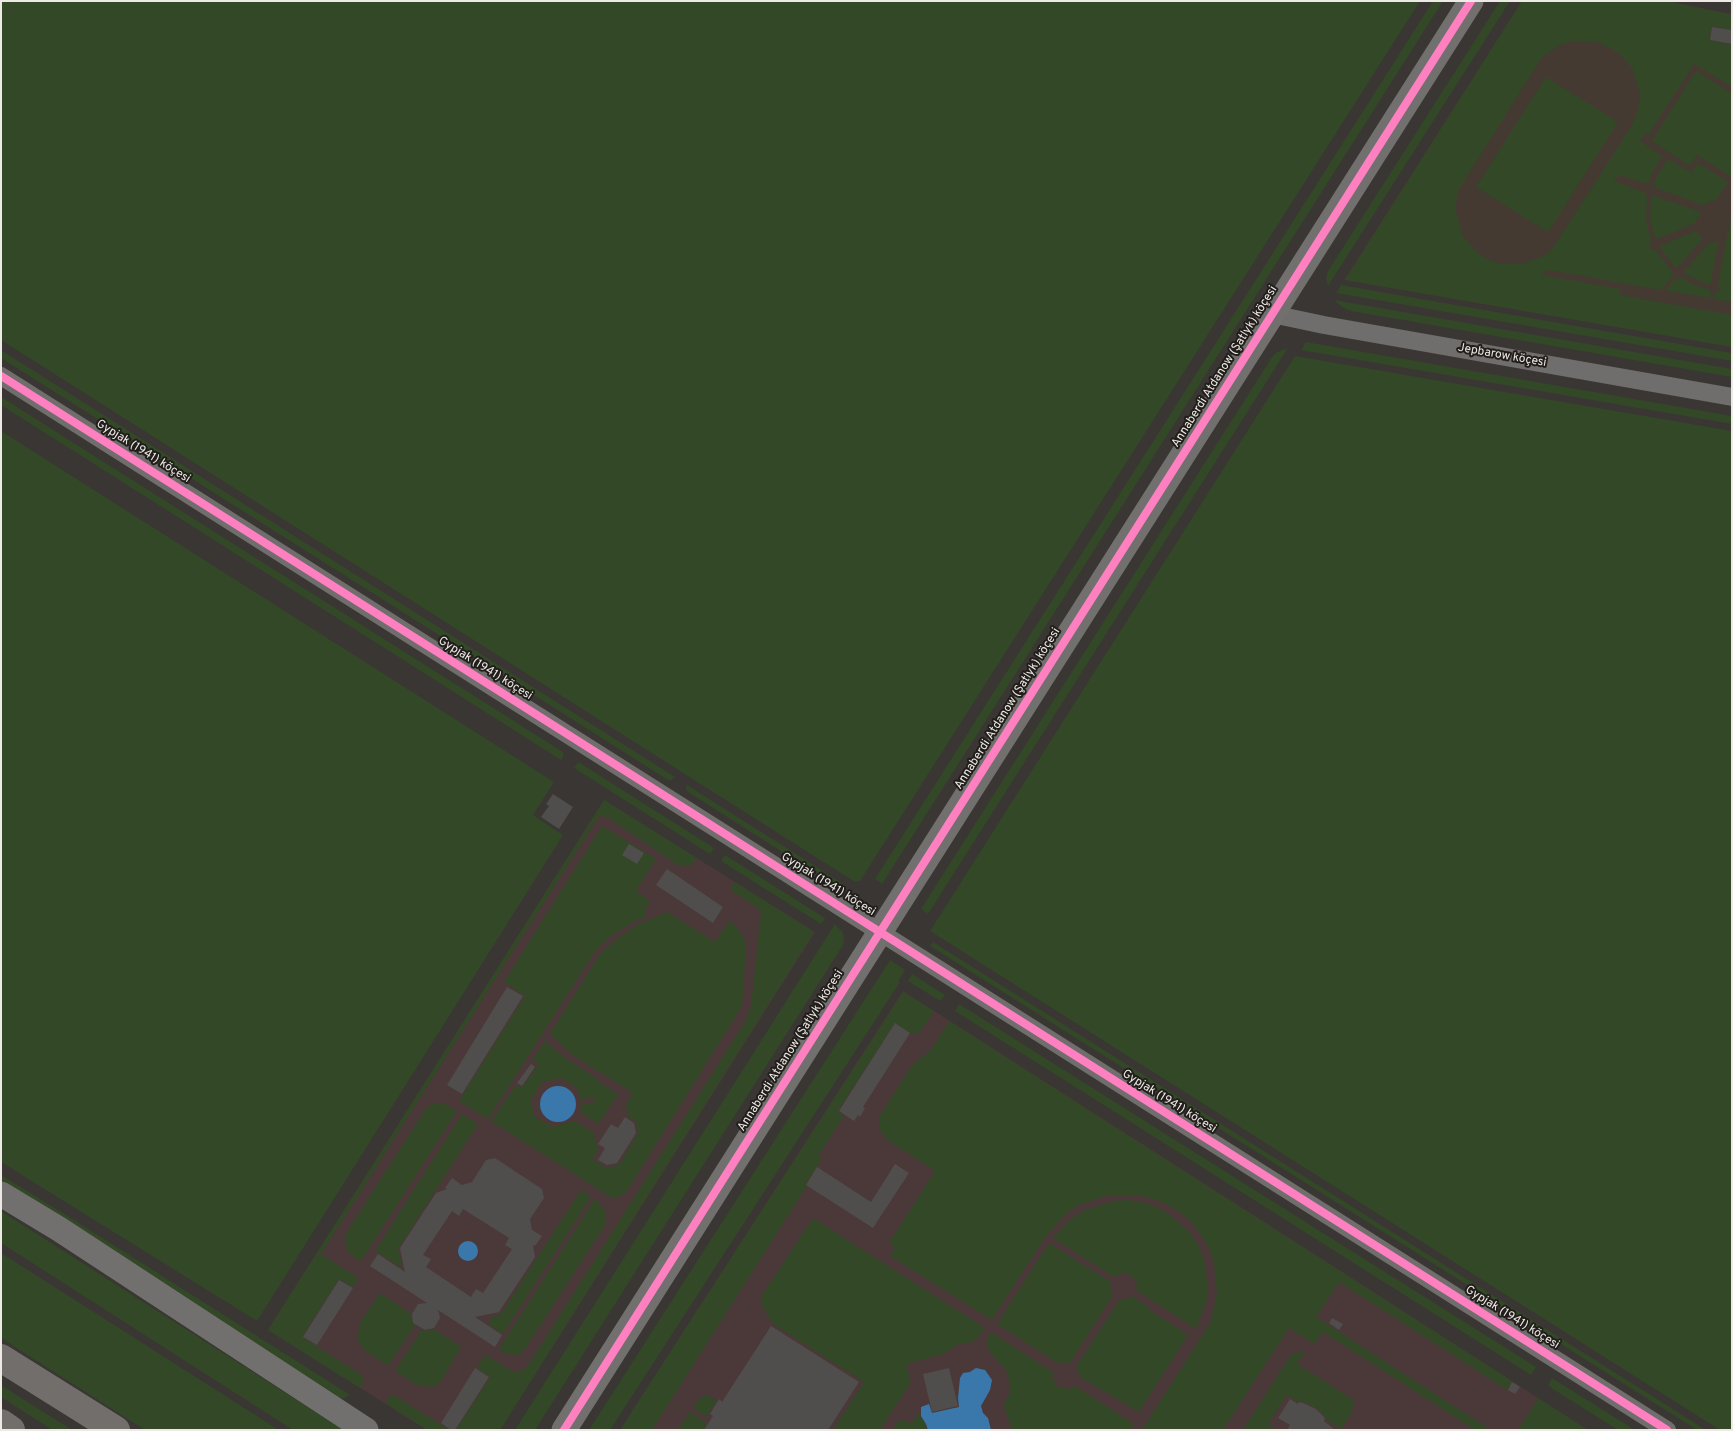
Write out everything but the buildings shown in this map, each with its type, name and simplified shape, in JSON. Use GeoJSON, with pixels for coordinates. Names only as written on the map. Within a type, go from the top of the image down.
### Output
{"type":"FeatureCollection","features":[{"type":"Feature","properties":{"kind":"main road"},"geometry":{"type":"LineString","coordinates":[[1,1358],[116,1430]]}},
{"type":"Feature","properties":{"kind":"main road"},"geometry":{"type":"LineString","coordinates":[[1,1423],[11,1430]]}},
{"type":"Feature","properties":{"kind":"street","name":"Annaberdi Atdanow (Şatlyk) köçesi"},"geometry":{"type":"LineString","coordinates":[[564,1430],[1471,1]]}},
{"type":"Feature","properties":{"kind":"street","name":"Jepbarow köçesi"},"geometry":{"type":"LineString","coordinates":[[1272,314],[1324,325],[1732,396]]}},
{"type":"Feature","properties":{"kind":"street","name":"Gypjak (1941) köçesi"},"geometry":{"type":"LineString","coordinates":[[1,376],[1667,1430]]}},
{"type":"Feature","properties":{"kind":"street"},"geometry":{"type":"LineString","coordinates":[[1,1194],[59,1229],[366,1430]]}},
{"type":"Feature","properties":{"kind":"shaded area"},"geometry":{"type":"Polygon","coordinates":[[[1522,1],[1668,1],[1732,14],[1732,347],[1344,280],[1522,1]]]}},
{"type":"Feature","properties":{"kind":"shaded area"},"geometry":{"type":"Polygon","coordinates":[[[604,800],[815,932],[500,1430],[427,1430],[268,1330],[604,800]]]}},
{"type":"Feature","properties":{"kind":"shaded area"},"geometry":{"type":"Polygon","coordinates":[[[903,991],[1330,1264],[1588,1430],[620,1430],[903,991]]]}},
{"type":"Feature","properties":{"kind":"green space"},"geometry":{"type":"Polygon","coordinates":[[[1,1],[1420,1],[860,881],[855,882],[1,340],[1,1]]]}},
{"type":"Feature","properties":{"kind":"green space"},"geometry":{"type":"Polygon","coordinates":[[[1433,1],[1443,1],[882,884],[875,879],[1433,1]]]}},
{"type":"Feature","properties":{"kind":"green space"},"geometry":{"type":"Polygon","coordinates":[[[1500,1],[1510,1],[1328,286],[1326,278],[1328,271],[1500,1]]]}},
{"type":"Feature","properties":{"kind":"green space"},"geometry":{"type":"Polygon","coordinates":[[[1522,1],[1667,1],[1732,15],[1732,30],[1712,26],[1709,40],[1732,45],[1732,87],[1694,64],[1648,135],[1645,133],[1640,141],[1662,156],[1648,184],[1619,175],[1614,181],[1643,192],[1647,196],[1646,220],[1651,240],[1649,247],[1656,251],[1672,271],[1673,276],[1661,290],[1549,270],[1541,275],[1620,289],[1620,295],[1732,315],[1732,347],[1345,280],[1522,1]],[[1573,41],[1562,44],[1542,57],[1459,189],[1456,212],[1462,235],[1477,253],[1487,259],[1498,263],[1522,264],[1544,256],[1553,248],[1631,127],[1636,116],[1640,93],[1633,70],[1627,61],[1618,52],[1597,42],[1573,41]]]}},
{"type":"Feature","properties":{"kind":"green space"},"geometry":{"type":"Polygon","coordinates":[[[1696,71],[1732,94],[1732,177],[1697,155],[1690,166],[1652,141],[1696,71]]]}},
{"type":"Feature","properties":{"kind":"green space"},"geometry":{"type":"Polygon","coordinates":[[[1546,77],[1618,122],[1548,232],[1476,187],[1546,77]]]}},
{"type":"Feature","properties":{"kind":"green space"},"geometry":{"type":"Polygon","coordinates":[[[1668,159],[1691,173],[1698,163],[1728,182],[1716,200],[1703,205],[1656,188],[1654,185],[1657,176],[1668,159]]]}},
{"type":"Feature","properties":{"kind":"green space"},"geometry":{"type":"Polygon","coordinates":[[[1651,196],[1701,212],[1695,223],[1655,238],[1650,219],[1651,196]]]}},
{"type":"Feature","properties":{"kind":"green space"},"geometry":{"type":"Polygon","coordinates":[[[1732,219],[1732,302],[1713,299],[1714,293],[1720,290],[1718,283],[1730,220],[1732,219]]]}},
{"type":"Feature","properties":{"kind":"green space"},"geometry":{"type":"Polygon","coordinates":[[[1696,231],[1702,239],[1679,266],[1675,267],[1660,248],[1662,245],[1696,231]]]}},
{"type":"Feature","properties":{"kind":"green space"},"geometry":{"type":"Polygon","coordinates":[[[1718,242],[1711,282],[1708,285],[1685,274],[1685,271],[1709,243],[1718,242]]]}},
{"type":"Feature","properties":{"kind":"green space"},"geometry":{"type":"Polygon","coordinates":[[[1682,278],[1708,289],[1711,293],[1710,298],[1665,290],[1676,279],[1682,278]]]}},
{"type":"Feature","properties":{"kind":"green space"},"geometry":{"type":"Polygon","coordinates":[[[1341,285],[1732,353],[1732,361],[1336,293],[1341,285]]]}},
{"type":"Feature","properties":{"kind":"green space"},"geometry":{"type":"Polygon","coordinates":[[[1334,300],[1732,369],[1732,377],[1351,311],[1342,307],[1334,300]]]}},
{"type":"Feature","properties":{"kind":"green space"},"geometry":{"type":"Polygon","coordinates":[[[1306,342],[1732,416],[1732,424],[1301,350],[1306,342]]]}},
{"type":"Feature","properties":{"kind":"green space"},"geometry":{"type":"Polygon","coordinates":[[[1288,348],[928,914],[921,909],[1272,357],[1277,352],[1288,348]]]}},
{"type":"Feature","properties":{"kind":"green space"},"geometry":{"type":"Polygon","coordinates":[[[1,350],[675,777],[668,780],[1,358],[1,350]]]}},
{"type":"Feature","properties":{"kind":"green space"},"geometry":{"type":"Polygon","coordinates":[[[1295,356],[1732,431],[1732,1430],[1720,1430],[930,931],[1295,356]]]}},
{"type":"Feature","properties":{"kind":"green space"},"geometry":{"type":"Polygon","coordinates":[[[1,397],[563,752],[561,760],[1,405],[1,397]]]}},
{"type":"Feature","properties":{"kind":"green space"},"geometry":{"type":"Polygon","coordinates":[[[1,431],[554,782],[533,815],[563,835],[257,1321],[1,1162],[1,431]]]}},
{"type":"Feature","properties":{"kind":"green space"},"geometry":{"type":"Polygon","coordinates":[[[580,763],[714,848],[710,854],[574,768],[580,763]]]}},
{"type":"Feature","properties":{"kind":"green space"},"geometry":{"type":"Polygon","coordinates":[[[687,785],[845,885],[842,890],[688,792],[686,789],[687,785]]]}},
{"type":"Feature","properties":{"kind":"green space"},"geometry":{"type":"Polygon","coordinates":[[[604,800],[697,858],[690,865],[678,865],[607,817],[600,816],[597,819],[321,1254],[356,1276],[357,1280],[353,1287],[339,1279],[302,1337],[362,1375],[364,1379],[360,1388],[268,1330],[604,800]]]}},
{"type":"Feature","properties":{"kind":"green space"},"geometry":{"type":"Polygon","coordinates":[[[602,826],[656,859],[636,891],[650,901],[645,910],[646,917],[633,922],[611,936],[595,951],[488,1119],[459,1101],[525,996],[504,982],[602,826]]]}},
{"type":"Feature","properties":{"kind":"green space"},"geometry":{"type":"Polygon","coordinates":[[[725,855],[825,918],[821,924],[721,861],[725,855]]]}},
{"type":"Feature","properties":{"kind":"green space"},"geometry":{"type":"Polygon","coordinates":[[[735,882],[814,932],[500,1430],[456,1430],[490,1377],[477,1368],[485,1355],[514,1372],[522,1371],[529,1364],[745,1022],[751,1006],[761,914],[758,908],[730,890],[735,882]]]}},
{"type":"Feature","properties":{"kind":"green space"},"geometry":{"type":"Polygon","coordinates":[[[667,912],[715,942],[729,921],[738,929],[744,938],[746,947],[742,1006],[627,1191],[619,1197],[612,1198],[491,1121],[516,1085],[521,1088],[539,1064],[532,1060],[545,1041],[565,1058],[618,1094],[598,1124],[580,1112],[581,1104],[595,1102],[594,1096],[581,1101],[577,1088],[561,1078],[542,1082],[531,1100],[534,1116],[552,1127],[575,1121],[593,1132],[598,1150],[592,1159],[606,1168],[619,1165],[638,1133],[636,1121],[626,1115],[629,1110],[625,1107],[633,1093],[574,1056],[550,1034],[600,954],[637,925],[667,912]]]}},
{"type":"Feature","properties":{"kind":"green space"},"geometry":{"type":"Polygon","coordinates":[[[835,924],[843,933],[843,945],[535,1430],[515,1430],[835,924]]]}},
{"type":"Feature","properties":{"kind":"green space"},"geometry":{"type":"Polygon","coordinates":[[[933,942],[1706,1430],[1697,1430],[930,946],[933,942]]]}},
{"type":"Feature","properties":{"kind":"green space"},"geometry":{"type":"Polygon","coordinates":[[[890,960],[905,970],[898,981],[900,982],[610,1430],[589,1430],[890,960]]]}},
{"type":"Feature","properties":{"kind":"green space"},"geometry":{"type":"Polygon","coordinates":[[[912,974],[945,995],[940,1001],[908,981],[912,974]]]}},
{"type":"Feature","properties":{"kind":"green space"},"geometry":{"type":"Polygon","coordinates":[[[903,992],[934,1011],[920,1032],[912,1034],[895,1023],[838,1111],[844,1116],[818,1156],[822,1159],[805,1185],[807,1186],[652,1430],[620,1430],[903,992]]]}},
{"type":"Feature","properties":{"kind":"green space"},"geometry":{"type":"Polygon","coordinates":[[[959,1004],[1536,1367],[1531,1375],[955,1011],[959,1004]]]}},
{"type":"Feature","properties":{"kind":"green space"},"geometry":{"type":"Polygon","coordinates":[[[949,1021],[1512,1381],[1507,1390],[1339,1282],[1316,1317],[1491,1430],[1475,1430],[1323,1332],[1314,1344],[1289,1328],[1223,1430],[1142,1430],[1210,1323],[1217,1293],[1214,1263],[1209,1248],[1201,1235],[1181,1213],[1153,1199],[1138,1195],[1108,1195],[1079,1205],[1066,1214],[1046,1236],[992,1320],[890,1256],[895,1247],[889,1243],[935,1171],[886,1139],[879,1129],[879,1117],[912,1065],[931,1050],[949,1021]]]}},
{"type":"Feature","properties":{"kind":"green space"},"geometry":{"type":"Polygon","coordinates":[[[434,1103],[445,1104],[457,1111],[361,1261],[351,1255],[347,1249],[345,1240],[347,1232],[427,1107],[434,1103]]]}},
{"type":"Feature","properties":{"kind":"green space"},"geometry":{"type":"Polygon","coordinates":[[[462,1114],[478,1124],[398,1249],[402,1264],[400,1267],[375,1251],[462,1114]]]}},
{"type":"Feature","properties":{"kind":"green space"},"geometry":{"type":"Polygon","coordinates":[[[1,1175],[350,1395],[344,1398],[337,1398],[1,1186],[1,1175]]]}},
{"type":"Feature","properties":{"kind":"green space"},"geometry":{"type":"Polygon","coordinates":[[[581,1190],[591,1197],[503,1334],[488,1324],[493,1316],[501,1314],[581,1190]]]}},
{"type":"Feature","properties":{"kind":"green space"},"geometry":{"type":"Polygon","coordinates":[[[595,1199],[606,1213],[605,1225],[525,1349],[518,1355],[506,1354],[499,1349],[595,1199]]]}},
{"type":"Feature","properties":{"kind":"green space"},"geometry":{"type":"Polygon","coordinates":[[[1113,1201],[1142,1202],[1169,1214],[1191,1234],[1199,1246],[1204,1260],[1208,1289],[1206,1303],[1196,1329],[1136,1290],[1137,1283],[1131,1275],[1121,1273],[1114,1277],[1053,1238],[1072,1218],[1085,1210],[1113,1201]]]}},
{"type":"Feature","properties":{"kind":"green space"},"geometry":{"type":"Polygon","coordinates":[[[1,1211],[342,1429],[293,1430],[1,1243],[1,1211]]]}},
{"type":"Feature","properties":{"kind":"green space"},"geometry":{"type":"Polygon","coordinates":[[[813,1218],[985,1328],[978,1338],[972,1342],[959,1344],[943,1354],[906,1364],[911,1382],[880,1430],[833,1430],[864,1382],[773,1324],[762,1306],[761,1297],[813,1218]]]}},
{"type":"Feature","properties":{"kind":"green space"},"geometry":{"type":"Polygon","coordinates":[[[1049,1243],[1111,1282],[1110,1289],[1113,1295],[1070,1363],[1063,1362],[1059,1364],[997,1324],[1049,1243]]]}},
{"type":"Feature","properties":{"kind":"green space"},"geometry":{"type":"Polygon","coordinates":[[[1,1253],[279,1430],[145,1430],[1,1338],[1,1253]]]}},
{"type":"Feature","properties":{"kind":"green space"},"geometry":{"type":"Polygon","coordinates":[[[380,1293],[411,1314],[415,1325],[388,1366],[364,1350],[357,1339],[361,1321],[380,1293]]]}},
{"type":"Feature","properties":{"kind":"green space"},"geometry":{"type":"Polygon","coordinates":[[[1132,1296],[1150,1308],[1149,1310],[1188,1335],[1139,1412],[1080,1377],[1076,1367],[1120,1299],[1126,1300],[1132,1296]]]}},
{"type":"Feature","properties":{"kind":"green space"},"geometry":{"type":"Polygon","coordinates":[[[422,1329],[425,1331],[434,1329],[461,1347],[441,1381],[431,1387],[417,1385],[395,1371],[422,1329]]]}},
{"type":"Feature","properties":{"kind":"green space"},"geometry":{"type":"Polygon","coordinates":[[[992,1333],[1053,1372],[1052,1378],[1058,1387],[1069,1389],[1075,1386],[1134,1424],[1130,1430],[1012,1430],[1004,1406],[1010,1394],[1010,1382],[1005,1368],[991,1354],[987,1346],[987,1337],[992,1333]]]}},
{"type":"Feature","properties":{"kind":"green space"},"geometry":{"type":"Polygon","coordinates":[[[1306,1351],[1297,1364],[1354,1400],[1351,1414],[1341,1429],[1326,1419],[1316,1408],[1304,1402],[1298,1402],[1287,1395],[1268,1424],[1276,1430],[1243,1430],[1290,1356],[1306,1351]]]}},
{"type":"Feature","properties":{"kind":"green space"},"geometry":{"type":"Polygon","coordinates":[[[1552,1378],[1635,1430],[1618,1430],[1548,1386],[1552,1378]]]}},
{"type":"Feature","properties":{"kind":"green space"},"geometry":{"type":"Polygon","coordinates":[[[1,1385],[72,1430],[52,1430],[1,1397],[1,1385]]]}},
{"type":"Feature","properties":{"kind":"green space"},"geometry":{"type":"Polygon","coordinates":[[[391,1395],[394,1395],[449,1430],[427,1430],[385,1403],[391,1395]]]}},
{"type":"Feature","properties":{"kind":"green space"},"geometry":{"type":"Polygon","coordinates":[[[706,1395],[717,1400],[706,1417],[693,1408],[698,1400],[706,1395]]]}},
{"type":"Feature","properties":{"kind":"green space"},"geometry":{"type":"Polygon","coordinates":[[[1538,1398],[1588,1430],[1518,1430],[1538,1398]]]}},
{"type":"Feature","properties":{"kind":"green space"},"geometry":{"type":"Polygon","coordinates":[[[690,1412],[707,1424],[703,1430],[678,1430],[690,1412]]]}},
{"type":"Feature","properties":{"kind":"green space"},"geometry":{"type":"Polygon","coordinates":[[[917,1412],[924,1420],[927,1430],[893,1430],[898,1421],[913,1422],[917,1412]]]}},
{"type":"Feature","properties":{"kind":"water"},"geometry":{"type":"Polygon","coordinates":[[[558,1086],[570,1092],[576,1104],[570,1116],[558,1122],[546,1116],[540,1104],[546,1092],[558,1086]]]}},
{"type":"Feature","properties":{"kind":"water"},"geometry":{"type":"Polygon","coordinates":[[[468,1241],[475,1244],[478,1251],[475,1258],[468,1261],[461,1258],[458,1251],[461,1244],[468,1241]]]}},
{"type":"Feature","properties":{"kind":"water"},"geometry":{"type":"Polygon","coordinates":[[[976,1368],[985,1370],[992,1380],[990,1390],[981,1406],[983,1413],[988,1418],[991,1430],[928,1430],[921,1416],[921,1407],[929,1404],[932,1413],[959,1407],[960,1378],[963,1373],[970,1372],[976,1368]]]}},
{"type":"Feature","properties":{"kind":"cycle path"},"geometry":{"type":"LineString","coordinates":[[564,1430],[1471,1]]}},
{"type":"Feature","properties":{"kind":"cycle path"},"geometry":{"type":"LineString","coordinates":[[1,376],[1667,1430]]}}]}
